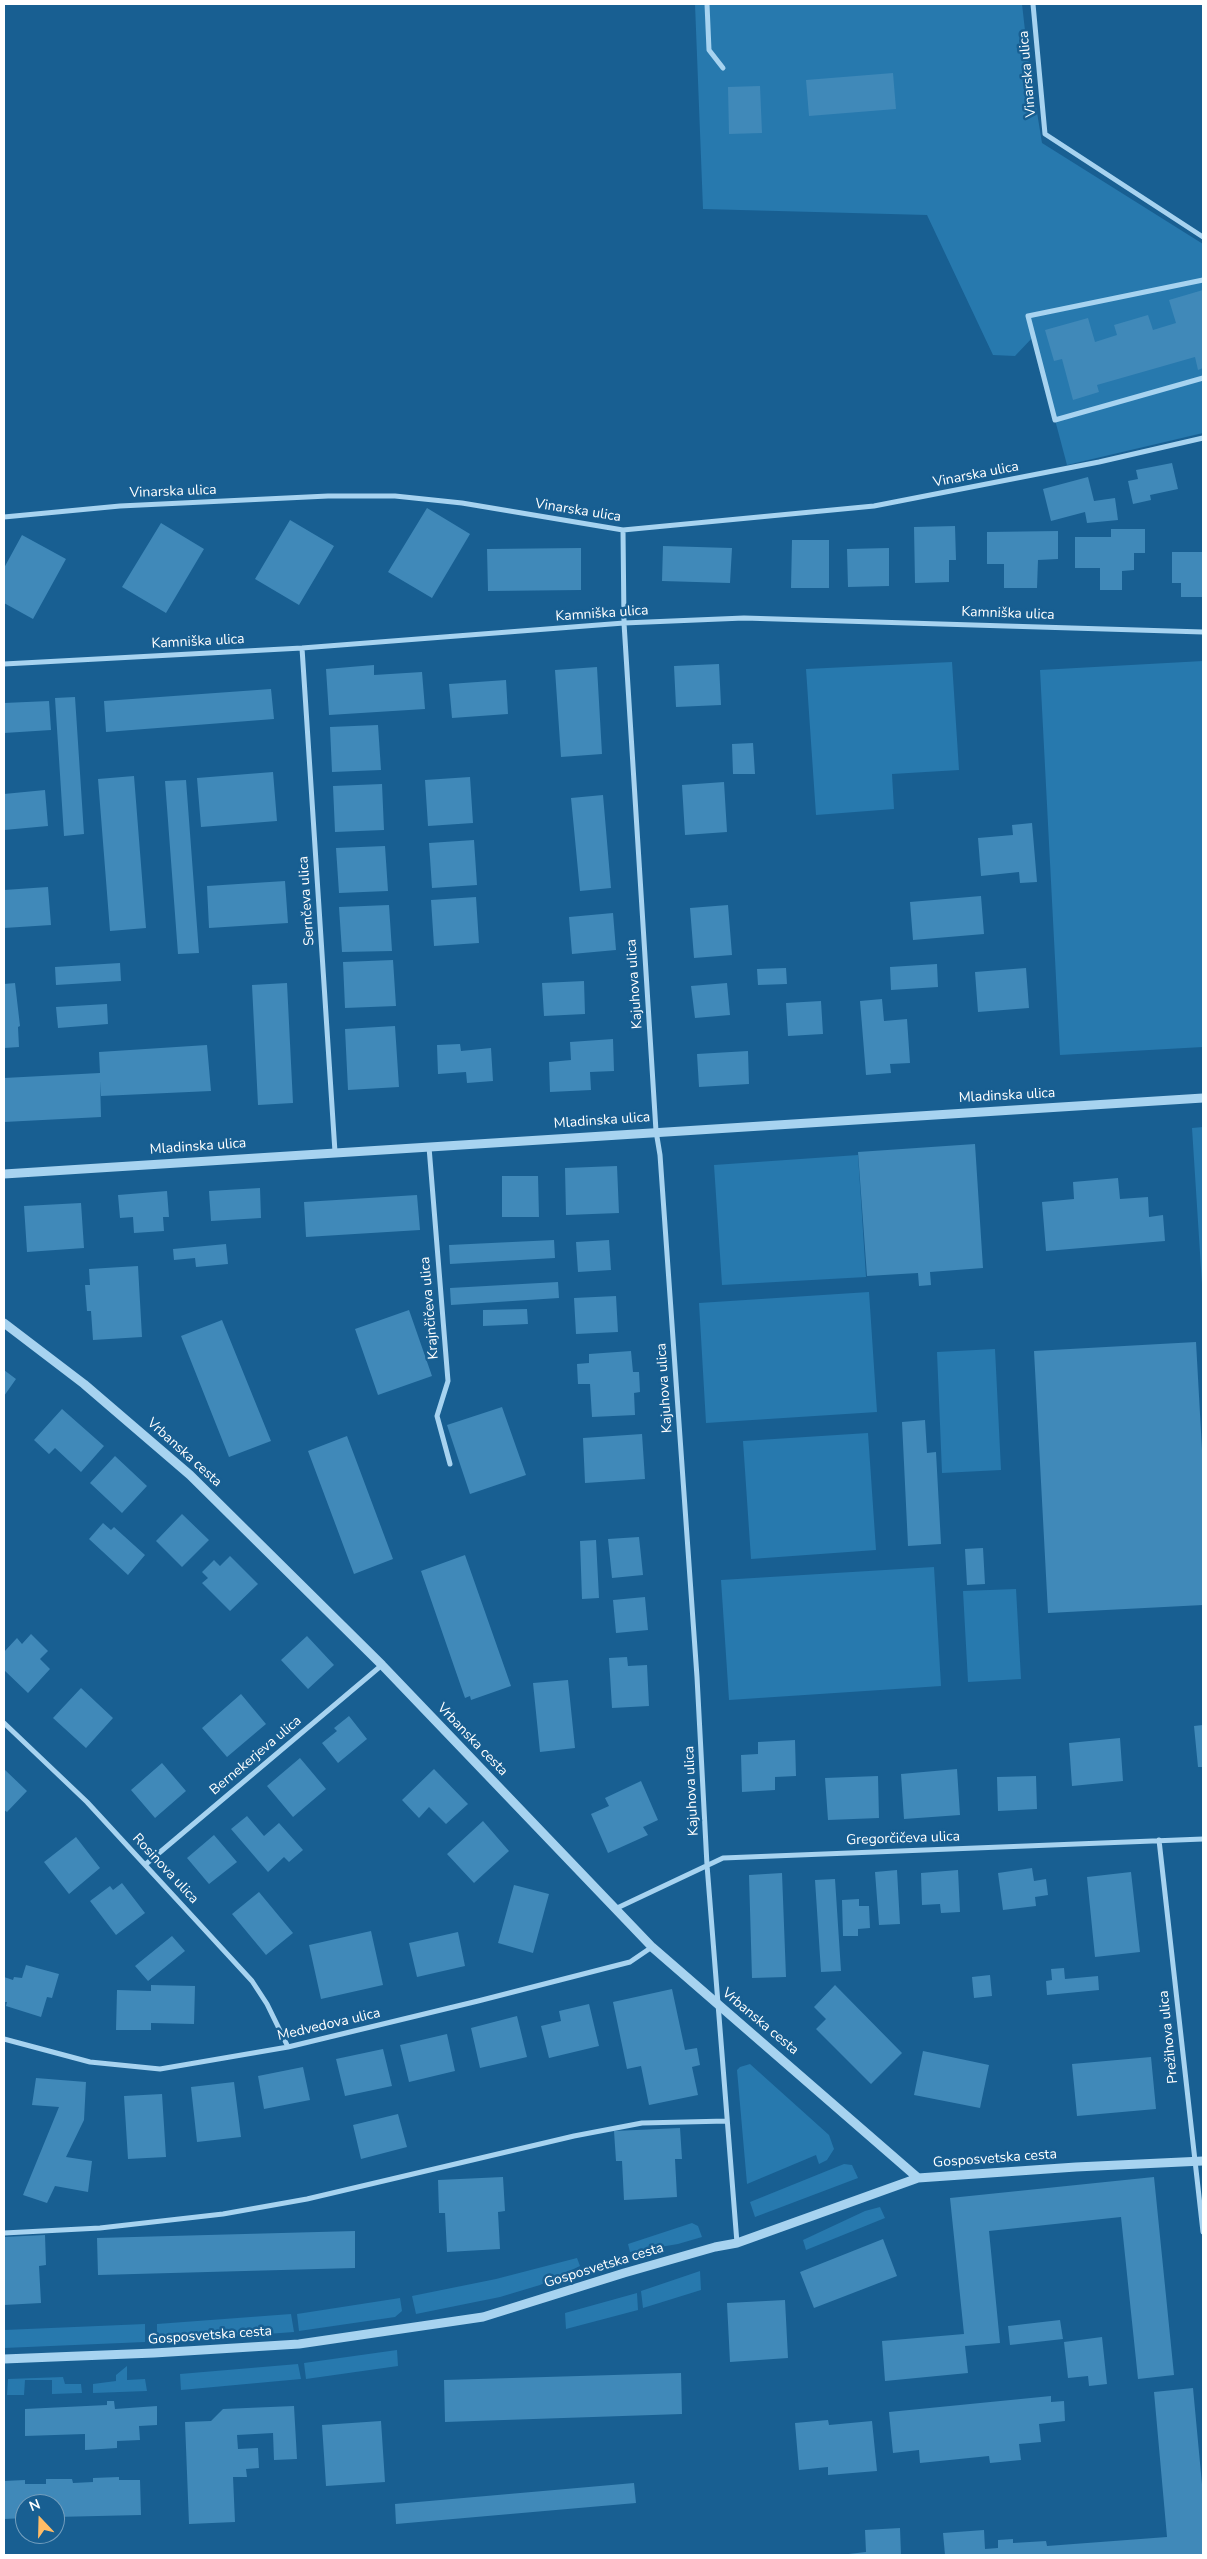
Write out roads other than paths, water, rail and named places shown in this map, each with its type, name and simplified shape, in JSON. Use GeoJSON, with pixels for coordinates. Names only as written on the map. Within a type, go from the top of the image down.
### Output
{"type":"FeatureCollection","features":[{"type":"Feature","properties":{"kind":"street"},"geometry":{"type":"LineString","coordinates":[[707,4],[709,50],[723,68]]}},
{"type":"Feature","properties":{"kind":"street","name":"Vinarska ulica"},"geometry":{"type":"LineString","coordinates":[[1032,4],[1045,134],[1203,236]]}},
{"type":"Feature","properties":{"kind":"street"},"geometry":{"type":"LineString","coordinates":[[1203,280],[1028,316],[1055,420],[1203,378]]}},
{"type":"Feature","properties":{"kind":"street","name":"Vinarska ulica"},"geometry":{"type":"LineString","coordinates":[[4,516],[120,506],[328,496],[396,496],[462,503],[623,530],[874,506],[1002,482],[1203,438]]}},
{"type":"Feature","properties":{"kind":"street","name":"Kajuhova ulica"},"geometry":{"type":"LineString","coordinates":[[623,530],[624,623],[656,1131],[660,1155],[697,1676],[707,1865],[737,2243]]}},
{"type":"Feature","properties":{"kind":"street","name":"Kamniška ulica"},"geometry":{"type":"LineString","coordinates":[[4,664],[302,648],[624,623],[744,618],[1203,632]]}},
{"type":"Feature","properties":{"kind":"street","name":"Sernčeva ulica"},"geometry":{"type":"LineString","coordinates":[[302,648],[335,1152]]}},
{"type":"Feature","properties":{"kind":"street","name":"Mladinska ulica"},"geometry":{"type":"LineString","coordinates":[[4,1174],[656,1131],[1203,1098]]}},
{"type":"Feature","properties":{"kind":"street","name":"Krajnčičeva ulica"},"geometry":{"type":"LineString","coordinates":[[428,1147],[448,1381],[436,1416],[450,1464]]}},
{"type":"Feature","properties":{"kind":"street","name":"Vrbanska cesta"},"geometry":{"type":"LineString","coordinates":[[4,1323],[84,1384],[190,1475],[254,1536],[382,1666],[652,1947],[918,2178]]}},
{"type":"Feature","properties":{"kind":"street","name":"Bernekerjeva ulica"},"geometry":{"type":"LineString","coordinates":[[146,1864],[382,1666]]}},
{"type":"Feature","properties":{"kind":"street","name":"Rosinova ulica"},"geometry":{"type":"LineString","coordinates":[[4,1723],[87,1802],[252,1981],[267,2004],[288,2046]]}},
{"type":"Feature","properties":{"kind":"street","name":"Gregorčičeva ulica"},"geometry":{"type":"LineString","coordinates":[[615,1909],[723,1858],[1203,1839]]}},
{"type":"Feature","properties":{"kind":"street","name":"Prežihova ulica"},"geometry":{"type":"LineString","coordinates":[[1159,1840],[1199,2161],[1203,2232]]}},
{"type":"Feature","properties":{"kind":"street","name":"Medvedova ulica"},"geometry":{"type":"LineString","coordinates":[[4,2038],[90,2062],[160,2069],[288,2046],[597,1971],[630,1962],[652,1947]]}},
{"type":"Feature","properties":{"kind":"street"},"geometry":{"type":"LineString","coordinates":[[4,2233],[100,2228],[223,2214],[307,2199],[574,2136],[642,2123],[726,2121]]}},
{"type":"Feature","properties":{"kind":"street","name":"Gosposvetska cesta"},"geometry":{"type":"LineString","coordinates":[[4,2359],[154,2353],[299,2344],[483,2317],[715,2247],[737,2243],[918,2178],[1199,2161]]}}]}
